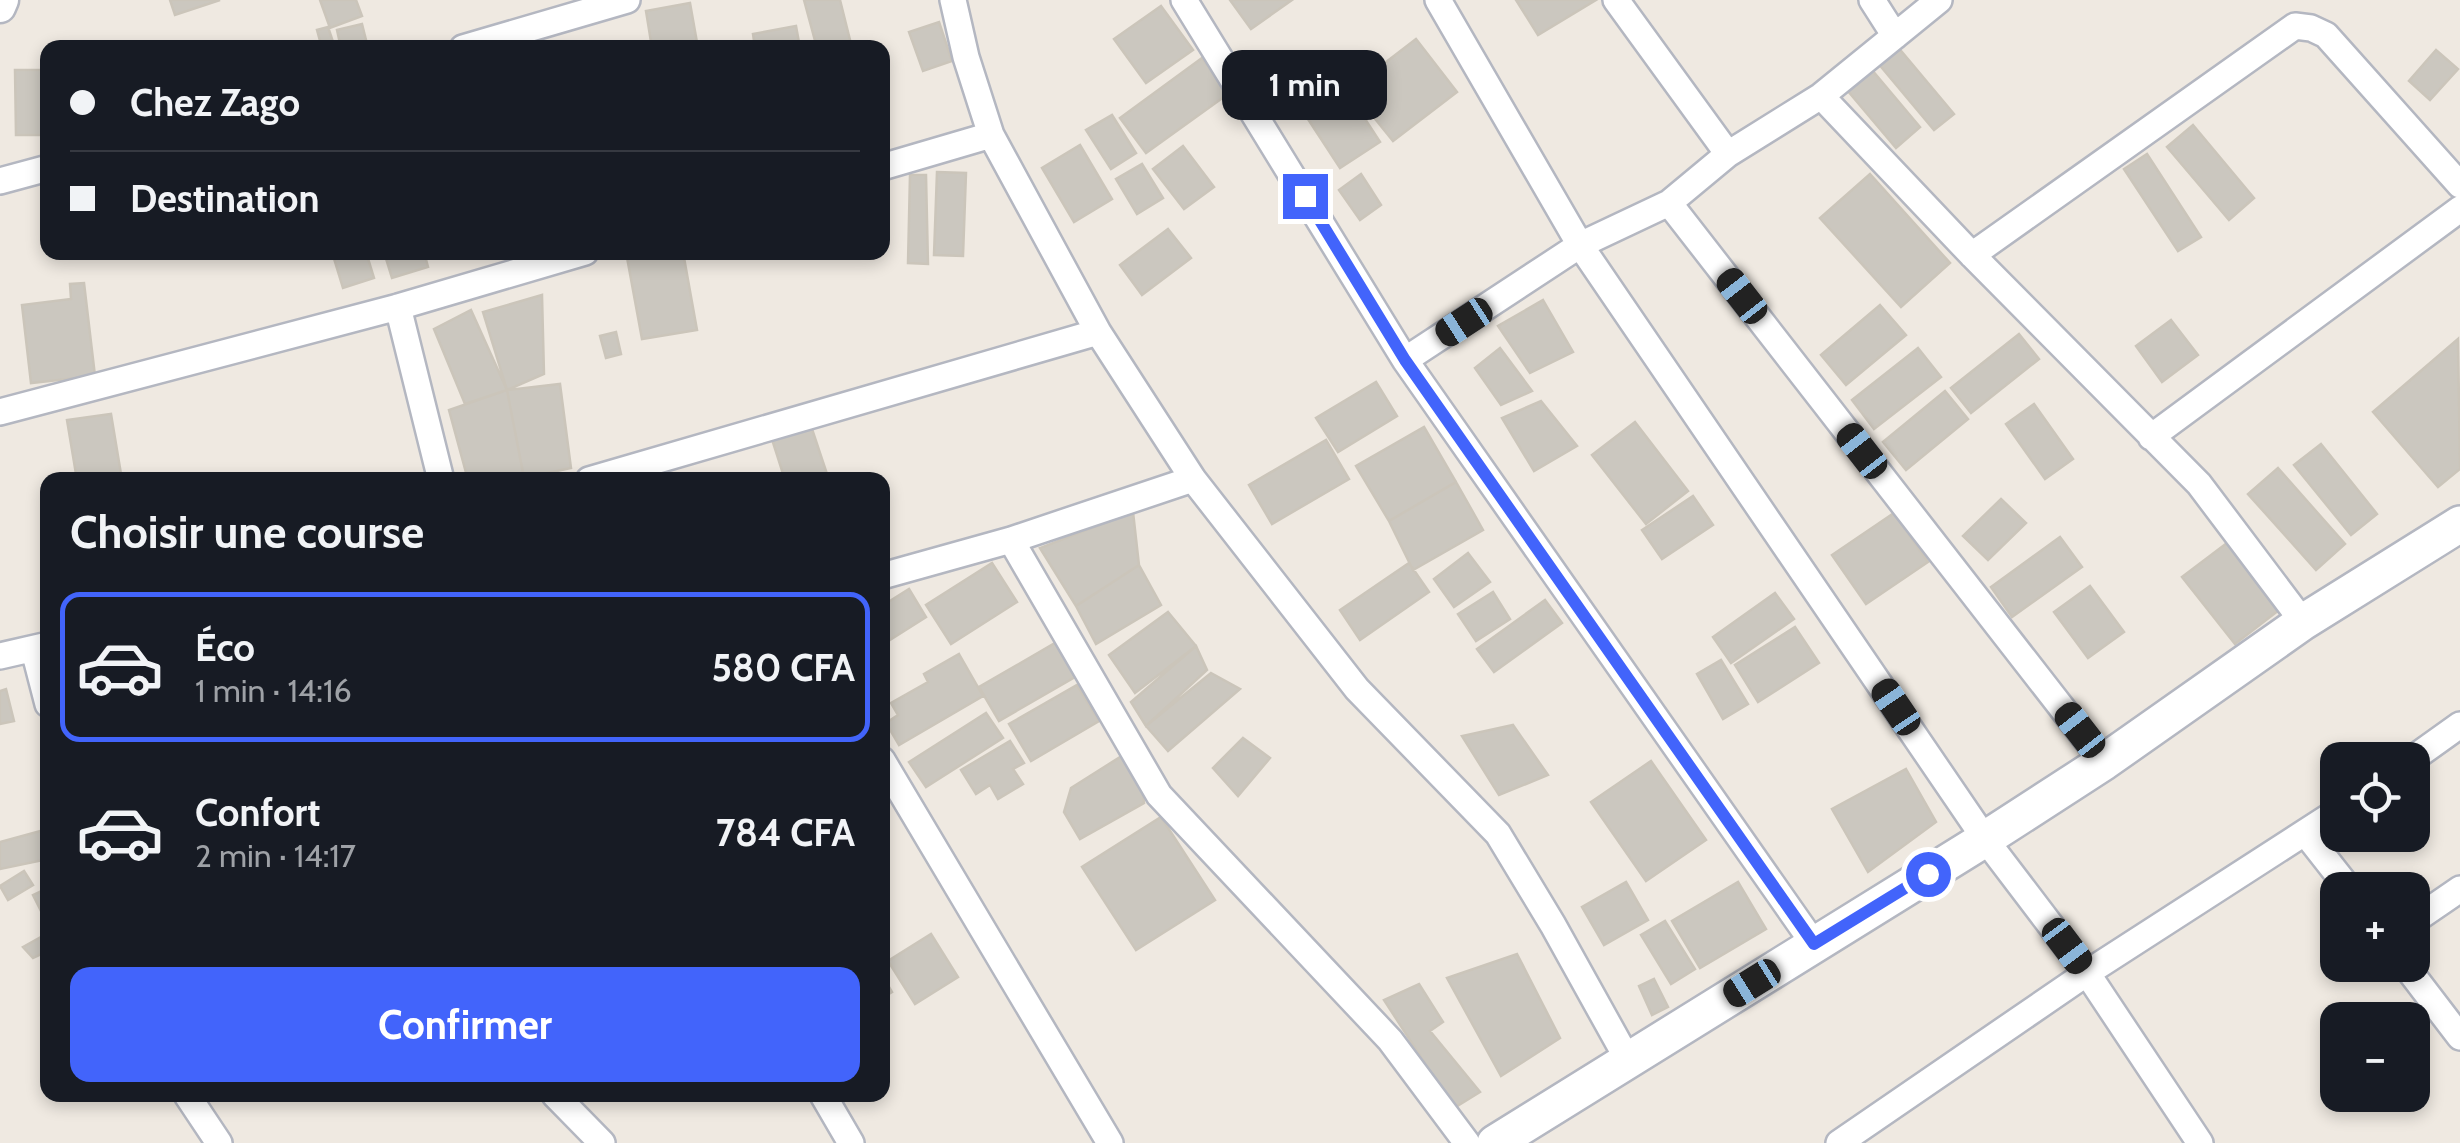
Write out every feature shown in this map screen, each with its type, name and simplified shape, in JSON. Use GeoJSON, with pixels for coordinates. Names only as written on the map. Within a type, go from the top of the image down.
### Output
{"type":"FeatureCollection","features":[{"type":"Feature","properties":{"kind":"main road"},"geometry":{"type":"LineString","coordinates":[[1495,1143],[1986,839],[2104,762],[2303,622],[2460,524]]}},
{"type":"Feature","properties":{"kind":"street"},"geometry":{"type":"LineString","coordinates":[[0,7],[2,0]]}},
{"type":"Feature","properties":{"kind":"street"},"geometry":{"type":"LineString","coordinates":[[490,40],[627,0]]}},
{"type":"Feature","properties":{"kind":"street"},"geometry":{"type":"LineString","coordinates":[[953,0],[991,135],[1098,332],[1192,479],[1357,689],[1498,834],[1628,1060]]}},
{"type":"Feature","properties":{"kind":"street"},"geometry":{"type":"LineString","coordinates":[[1184,0],[1405,360],[1814,944]]}},
{"type":"Feature","properties":{"kind":"street"},"geometry":{"type":"LineString","coordinates":[[1438,0],[1580,245],[1986,839],[2087,974],[2200,1143]]}},
{"type":"Feature","properties":{"kind":"street"},"geometry":{"type":"LineString","coordinates":[[1616,0],[1728,154]]}},
{"type":"Feature","properties":{"kind":"street"},"geometry":{"type":"LineString","coordinates":[[1872,0],[1895,36]]}},
{"type":"Feature","properties":{"kind":"street"},"geometry":{"type":"LineString","coordinates":[[1405,360],[1580,245],[1669,202],[1728,154],[1821,96],[1939,0]]}},
{"type":"Feature","properties":{"kind":"street"},"geometry":{"type":"LineString","coordinates":[[1972,255],[2296,26],[2326,35],[2460,185]]}},
{"type":"Feature","properties":{"kind":"street"},"geometry":{"type":"LineString","coordinates":[[1821,96],[2198,484],[2303,622]]}},
{"type":"Feature","properties":{"kind":"street"},"geometry":{"type":"LineString","coordinates":[[890,164],[991,135]]}},
{"type":"Feature","properties":{"kind":"street"},"geometry":{"type":"LineString","coordinates":[[0,181],[40,170]]}},
{"type":"Feature","properties":{"kind":"street"},"geometry":{"type":"LineString","coordinates":[[1669,202],[2104,762]]}},
{"type":"Feature","properties":{"kind":"street"},"geometry":{"type":"LineString","coordinates":[[2151,437],[2460,208]]}},
{"type":"Feature","properties":{"kind":"street"},"geometry":{"type":"LineString","coordinates":[[0,412],[398,307],[559,260]]}},
{"type":"Feature","properties":{"kind":"street"},"geometry":{"type":"LineString","coordinates":[[398,307],[439,472]]}},
{"type":"Feature","properties":{"kind":"street"},"geometry":{"type":"LineString","coordinates":[[617,472],[1098,332]]}},
{"type":"Feature","properties":{"kind":"street"},"geometry":{"type":"LineString","coordinates":[[890,574],[1011,540],[1192,479]]}},
{"type":"Feature","properties":{"kind":"street"},"geometry":{"type":"LineString","coordinates":[[1011,540],[1158,795],[1390,1040],[1467,1143]]}},
{"type":"Feature","properties":{"kind":"street"},"geometry":{"type":"LineString","coordinates":[[0,656],[40,648]]}},
{"type":"Feature","properties":{"kind":"street"},"geometry":{"type":"LineString","coordinates":[[2430,746],[2460,725]]}},
{"type":"Feature","properties":{"kind":"street"},"geometry":{"type":"LineString","coordinates":[[890,774],[1098,1139]]}},
{"type":"Feature","properties":{"kind":"street"},"geometry":{"type":"LineString","coordinates":[[1839,1143],[2087,974],[2320,824]]}},
{"type":"Feature","properties":{"kind":"street"},"geometry":{"type":"LineString","coordinates":[[2306,834],[2336,872]]}},
{"type":"Feature","properties":{"kind":"street"},"geometry":{"type":"LineString","coordinates":[[2430,910],[2460,889]]}},
{"type":"Feature","properties":{"kind":"street"},"geometry":{"type":"LineString","coordinates":[[2418,982],[2460,1037]]}},
{"type":"Feature","properties":{"kind":"street"},"geometry":{"type":"LineString","coordinates":[[192,1102],[218,1143]]}},
{"type":"Feature","properties":{"kind":"street"},"geometry":{"type":"LineString","coordinates":[[562,1102],[602,1143]]}},
{"type":"Feature","properties":{"kind":"street"},"geometry":{"type":"LineString","coordinates":[[827,1102],[851,1143]]}},
{"type":"Feature","properties":{"kind":"building"},"geometry":{"type":"Polygon","coordinates":[[[170,0],[220,0],[175,15],[170,0]]]}},
{"type":"Feature","properties":{"kind":"building"},"geometry":{"type":"Polygon","coordinates":[[[320,0],[356,0],[362,16],[330,28],[320,0]]]}},
{"type":"Feature","properties":{"kind":"building"},"geometry":{"type":"Polygon","coordinates":[[[804,0],[840,0],[850,40],[815,40],[804,0]]]}},
{"type":"Feature","properties":{"kind":"building"},"geometry":{"type":"Polygon","coordinates":[[[1230,0],[1292,0],[1251,29],[1230,0]]]}},
{"type":"Feature","properties":{"kind":"building"},"geometry":{"type":"Polygon","coordinates":[[[1516,0],[1596,0],[1538,35],[1516,0]]]}},
{"type":"Feature","properties":{"kind":"building"},"geometry":{"type":"Polygon","coordinates":[[[690,3],[697,40],[651,40],[646,11],[690,3]]]}},
{"type":"Feature","properties":{"kind":"building"},"geometry":{"type":"Polygon","coordinates":[[[1161,6],[1193,50],[1146,83],[1114,39],[1161,6]]]}},
{"type":"Feature","properties":{"kind":"building"},"geometry":{"type":"Polygon","coordinates":[[[939,22],[952,61],[923,71],[909,32],[939,22]]]}},
{"type":"Feature","properties":{"kind":"building"},"geometry":{"type":"Polygon","coordinates":[[[362,24],[366,40],[339,40],[337,30],[362,24]]]}},
{"type":"Feature","properties":{"kind":"building"},"geometry":{"type":"Polygon","coordinates":[[[796,26],[799,40],[754,40],[753,34],[796,26]]]}},
{"type":"Feature","properties":{"kind":"building"},"geometry":{"type":"Polygon","coordinates":[[[328,27],[332,40],[320,40],[317,30],[328,27]]]}},
{"type":"Feature","properties":{"kind":"building"},"geometry":{"type":"Polygon","coordinates":[[[1416,39],[1457,92],[1393,141],[1351,89],[1416,39]]]}},
{"type":"Feature","properties":{"kind":"building"},"geometry":{"type":"Polygon","coordinates":[[[1897,46],[1954,114],[1934,130],[1877,62],[1897,46]]]}},
{"type":"Feature","properties":{"kind":"building"},"geometry":{"type":"Polygon","coordinates":[[[2436,50],[2458,69],[2430,100],[2409,81],[2436,50]]]}},
{"type":"Feature","properties":{"kind":"building"},"geometry":{"type":"Polygon","coordinates":[[[1202,58],[1228,94],[1146,153],[1120,118],[1202,58]]]}},
{"type":"Feature","properties":{"kind":"building"},"geometry":{"type":"Polygon","coordinates":[[[15,70],[40,70],[40,135],[16,135],[15,70]]]}},
{"type":"Feature","properties":{"kind":"building"},"geometry":{"type":"Polygon","coordinates":[[[1872,70],[1920,127],[1896,148],[1847,90],[1872,70]]]}},
{"type":"Feature","properties":{"kind":"building"},"geometry":{"type":"Polygon","coordinates":[[[1348,93],[1380,142],[1340,168],[1308,119],[1348,93]]]}},
{"type":"Feature","properties":{"kind":"building"},"geometry":{"type":"Polygon","coordinates":[[[1112,115],[1136,153],[1111,169],[1086,130],[1112,115]]]}},
{"type":"Feature","properties":{"kind":"building"},"geometry":{"type":"Polygon","coordinates":[[[2193,125],[2254,198],[2229,220],[2167,147],[2193,125]]]}},
{"type":"Feature","properties":{"kind":"building"},"geometry":{"type":"Polygon","coordinates":[[[1080,145],[1112,199],[1074,222],[1042,168],[1080,145]]]}},
{"type":"Feature","properties":{"kind":"building"},"geometry":{"type":"Polygon","coordinates":[[[1183,146],[1214,187],[1184,209],[1153,169],[1183,146]]]}},
{"type":"Feature","properties":{"kind":"building"},"geometry":{"type":"Polygon","coordinates":[[[2147,154],[2201,237],[2178,251],[2124,169],[2147,154]]]}},
{"type":"Feature","properties":{"kind":"building"},"geometry":{"type":"Polygon","coordinates":[[[1142,164],[1163,198],[1137,214],[1116,179],[1142,164]]]}},
{"type":"Feature","properties":{"kind":"building"},"geometry":{"type":"Polygon","coordinates":[[[937,172],[966,173],[963,256],[934,255],[937,172]]]}},
{"type":"Feature","properties":{"kind":"building"},"geometry":{"type":"Polygon","coordinates":[[[1361,174],[1381,205],[1360,220],[1339,190],[1361,174]]]}},
{"type":"Feature","properties":{"kind":"building"},"geometry":{"type":"Polygon","coordinates":[[[1870,174],[1950,263],[1901,307],[1820,218],[1870,174]]]}},
{"type":"Feature","properties":{"kind":"building"},"geometry":{"type":"Polygon","coordinates":[[[910,175],[926,175],[928,264],[908,263],[910,175]]]}},
{"type":"Feature","properties":{"kind":"building"},"geometry":{"type":"Polygon","coordinates":[[[1168,229],[1191,258],[1142,295],[1120,265],[1168,229]]]}},
{"type":"Feature","properties":{"kind":"building"},"geometry":{"type":"Polygon","coordinates":[[[334,260],[368,260],[374,278],[343,288],[334,260]]]}},
{"type":"Feature","properties":{"kind":"building"},"geometry":{"type":"Polygon","coordinates":[[[386,260],[426,260],[428,267],[392,278],[386,260]]]}},
{"type":"Feature","properties":{"kind":"building"},"geometry":{"type":"Polygon","coordinates":[[[627,260],[684,260],[697,330],[642,339],[627,260]]]}},
{"type":"Feature","properties":{"kind":"building"},"geometry":{"type":"Polygon","coordinates":[[[84,283],[95,376],[31,383],[22,305],[71,299],[70,284],[84,283]]]}},
{"type":"Feature","properties":{"kind":"building"},"geometry":{"type":"Polygon","coordinates":[[[542,295],[544,374],[507,390],[483,312],[542,295]]]}},
{"type":"Feature","properties":{"kind":"building"},"geometry":{"type":"Polygon","coordinates":[[[1543,300],[1573,352],[1530,373],[1498,326],[1543,300]]]}},
{"type":"Feature","properties":{"kind":"building"},"geometry":{"type":"Polygon","coordinates":[[[1880,305],[1906,335],[1846,385],[1821,355],[1880,305]]]}},
{"type":"Feature","properties":{"kind":"building"},"geometry":{"type":"Polygon","coordinates":[[[471,310],[507,390],[465,404],[434,329],[471,310]]]}},
{"type":"Feature","properties":{"kind":"building"},"geometry":{"type":"Polygon","coordinates":[[[2171,320],[2198,355],[2162,382],[2136,346],[2171,320]]]}},
{"type":"Feature","properties":{"kind":"building"},"geometry":{"type":"Polygon","coordinates":[[[616,332],[621,354],[606,358],[600,336],[616,332]]]}},
{"type":"Feature","properties":{"kind":"building"},"geometry":{"type":"Polygon","coordinates":[[[2019,334],[2039,359],[1971,413],[1951,388],[2019,334]]]}},
{"type":"Feature","properties":{"kind":"building"},"geometry":{"type":"Polygon","coordinates":[[[2458,339],[2460,469],[2438,487],[2373,412],[2458,339]]]}},
{"type":"Feature","properties":{"kind":"building"},"geometry":{"type":"Polygon","coordinates":[[[1500,348],[1532,391],[1501,405],[1475,368],[1500,348]]]}},
{"type":"Feature","properties":{"kind":"building"},"geometry":{"type":"Polygon","coordinates":[[[1918,348],[1941,377],[1874,429],[1852,400],[1918,348]]]}},
{"type":"Feature","properties":{"kind":"building"},"geometry":{"type":"Polygon","coordinates":[[[1376,382],[1397,416],[1338,452],[1316,418],[1376,382]]]}},
{"type":"Feature","properties":{"kind":"building"},"geometry":{"type":"Polygon","coordinates":[[[560,384],[571,468],[523,472],[507,390],[560,384]]]}},
{"type":"Feature","properties":{"kind":"building"},"geometry":{"type":"Polygon","coordinates":[[[507,390],[523,472],[466,472],[449,410],[507,390]]]}},
{"type":"Feature","properties":{"kind":"building"},"geometry":{"type":"Polygon","coordinates":[[[1945,391],[1968,419],[1906,470],[1883,442],[1945,391]]]}},
{"type":"Feature","properties":{"kind":"building"},"geometry":{"type":"Polygon","coordinates":[[[1541,401],[1577,446],[1534,471],[1502,418],[1541,401]]]}},
{"type":"Feature","properties":{"kind":"building"},"geometry":{"type":"Polygon","coordinates":[[[2034,404],[2073,459],[2045,479],[2006,424],[2034,404]]]}},
{"type":"Feature","properties":{"kind":"building"},"geometry":{"type":"Polygon","coordinates":[[[111,414],[121,472],[76,472],[67,420],[111,414]]]}},
{"type":"Feature","properties":{"kind":"building"},"geometry":{"type":"Polygon","coordinates":[[[809,420],[826,472],[782,472],[770,433],[809,420]]]}},
{"type":"Feature","properties":{"kind":"building"},"geometry":{"type":"Polygon","coordinates":[[[1635,422],[1688,491],[1646,524],[1592,455],[1635,422]]]}},
{"type":"Feature","properties":{"kind":"building"},"geometry":{"type":"Polygon","coordinates":[[[1424,427],[1456,482],[1389,521],[1356,466],[1424,427]]]}},
{"type":"Feature","properties":{"kind":"building"},"geometry":{"type":"Polygon","coordinates":[[[1326,440],[1349,479],[1272,524],[1249,485],[1326,440]]]}},
{"type":"Feature","properties":{"kind":"building"},"geometry":{"type":"Polygon","coordinates":[[[2321,444],[2377,514],[2351,535],[2294,465],[2321,444]]]}},
{"type":"Feature","properties":{"kind":"building"},"geometry":{"type":"Polygon","coordinates":[[[2278,468],[2345,544],[2316,570],[2248,494],[2278,468]]]}},
{"type":"Feature","properties":{"kind":"building"},"geometry":{"type":"Polygon","coordinates":[[[1456,482],[1483,530],[1413,570],[1389,521],[1456,482]]]}},
{"type":"Feature","properties":{"kind":"building"},"geometry":{"type":"Polygon","coordinates":[[[1693,496],[1713,525],[1662,559],[1642,530],[1693,496]]]}},
{"type":"Feature","properties":{"kind":"building"},"geometry":{"type":"Polygon","coordinates":[[[2001,499],[2026,523],[1988,560],[1963,536],[2001,499]]]}},
{"type":"Feature","properties":{"kind":"building"},"geometry":{"type":"Polygon","coordinates":[[[1133,512],[1139,565],[1076,606],[1040,548],[1133,512]]]}},
{"type":"Feature","properties":{"kind":"building"},"geometry":{"type":"Polygon","coordinates":[[[1894,513],[1928,562],[1866,604],[1832,555],[1894,513]]]}},
{"type":"Feature","properties":{"kind":"building"},"geometry":{"type":"Polygon","coordinates":[[[2060,537],[2082,567],[2012,617],[1991,587],[2060,537]]]}},
{"type":"Feature","properties":{"kind":"building"},"geometry":{"type":"Polygon","coordinates":[[[2227,543],[2279,610],[2235,644],[2182,577],[2227,543]]]}},
{"type":"Feature","properties":{"kind":"building"},"geometry":{"type":"Polygon","coordinates":[[[1468,553],[1490,582],[1454,607],[1434,579],[1468,553]]]}},
{"type":"Feature","properties":{"kind":"building"},"geometry":{"type":"Polygon","coordinates":[[[992,563],[1017,602],[951,644],[926,605],[992,563]]]}},
{"type":"Feature","properties":{"kind":"building"},"geometry":{"type":"Polygon","coordinates":[[[1409,563],[1429,592],[1360,640],[1340,610],[1409,563]]]}},
{"type":"Feature","properties":{"kind":"building"},"geometry":{"type":"Polygon","coordinates":[[[1139,565],[1161,605],[1096,644],[1076,606],[1139,565]]]}},
{"type":"Feature","properties":{"kind":"building"},"geometry":{"type":"Polygon","coordinates":[[[2090,586],[2124,632],[2088,658],[2054,612],[2090,586]]]}},
{"type":"Feature","properties":{"kind":"building"},"geometry":{"type":"Polygon","coordinates":[[[909,589],[926,617],[890,640],[890,601],[909,589]]]}},
{"type":"Feature","properties":{"kind":"building"},"geometry":{"type":"Polygon","coordinates":[[[1493,592],[1510,619],[1476,641],[1458,614],[1493,592]]]}},
{"type":"Feature","properties":{"kind":"building"},"geometry":{"type":"Polygon","coordinates":[[[1775,593],[1794,619],[1731,663],[1713,637],[1775,593]]]}},
{"type":"Feature","properties":{"kind":"building"},"geometry":{"type":"Polygon","coordinates":[[[1545,600],[1562,623],[1494,672],[1477,649],[1545,600]]]}},
{"type":"Feature","properties":{"kind":"building"},"geometry":{"type":"Polygon","coordinates":[[[1168,612],[1196,646],[1135,693],[1109,655],[1168,612]]]}},
{"type":"Feature","properties":{"kind":"building"},"geometry":{"type":"Polygon","coordinates":[[[1795,627],[1819,663],[1758,702],[1735,665],[1795,627]]]}},
{"type":"Feature","properties":{"kind":"building"},"geometry":{"type":"Polygon","coordinates":[[[1055,643],[1075,677],[999,721],[979,687],[1055,643]]]}},
{"type":"Feature","properties":{"kind":"building"},"geometry":{"type":"Polygon","coordinates":[[[1196,646],[1207,670],[1146,726],[1131,702],[1196,646]]]}},
{"type":"Feature","properties":{"kind":"building"},"geometry":{"type":"Polygon","coordinates":[[[959,654],[983,696],[899,745],[890,730],[890,720],[898,715],[891,703],[928,682],[924,674],[959,654]]]}},
{"type":"Feature","properties":{"kind":"building"},"geometry":{"type":"Polygon","coordinates":[[[1721,660],[1748,704],[1723,719],[1697,674],[1721,660]]]}},
{"type":"Feature","properties":{"kind":"building"},"geometry":{"type":"Polygon","coordinates":[[[1211,673],[1240,689],[1168,751],[1146,726],[1211,673]]]}},
{"type":"Feature","properties":{"kind":"building"},"geometry":{"type":"Polygon","coordinates":[[[1077,685],[1099,721],[1031,761],[1009,724],[1077,685]]]}},
{"type":"Feature","properties":{"kind":"building"},"geometry":{"type":"Polygon","coordinates":[[[6,689],[14,721],[0,724],[0,691],[6,689]]]}},
{"type":"Feature","properties":{"kind":"building"},"geometry":{"type":"Polygon","coordinates":[[[986,713],[1003,738],[926,787],[909,762],[986,713]]]}},
{"type":"Feature","properties":{"kind":"building"},"geometry":{"type":"Polygon","coordinates":[[[1513,725],[1548,775],[1499,795],[1462,736],[1513,725]]]}},
{"type":"Feature","properties":{"kind":"building"},"geometry":{"type":"Polygon","coordinates":[[[1243,738],[1270,758],[1238,796],[1213,768],[1243,738]]]}},
{"type":"Feature","properties":{"kind":"building"},"geometry":{"type":"Polygon","coordinates":[[[1010,741],[1024,763],[1013,769],[1023,784],[998,799],[990,785],[976,794],[961,770],[1010,741]]]}},
{"type":"Feature","properties":{"kind":"building"},"geometry":{"type":"Polygon","coordinates":[[[1128,752],[1140,771],[1144,803],[1080,839],[1064,812],[1071,788],[1128,752]]]}},
{"type":"Feature","properties":{"kind":"building"},"geometry":{"type":"Polygon","coordinates":[[[1651,761],[1706,840],[1646,881],[1591,802],[1651,761]]]}},
{"type":"Feature","properties":{"kind":"building"},"geometry":{"type":"Polygon","coordinates":[[[1906,769],[1936,822],[1868,872],[1832,809],[1906,769]]]}},
{"type":"Feature","properties":{"kind":"building"},"geometry":{"type":"Polygon","coordinates":[[[1161,817],[1215,900],[1136,950],[1082,867],[1161,817]]]}},
{"type":"Feature","properties":{"kind":"building"},"geometry":{"type":"Polygon","coordinates":[[[40,831],[40,861],[0,869],[0,842],[40,831]]]}},
{"type":"Feature","properties":{"kind":"building"},"geometry":{"type":"Polygon","coordinates":[[[24,871],[33,885],[8,900],[0,886],[24,871]]]}},
{"type":"Feature","properties":{"kind":"building"},"geometry":{"type":"Polygon","coordinates":[[[1626,882],[1648,920],[1604,945],[1582,907],[1626,882]]]}},
{"type":"Feature","properties":{"kind":"building"},"geometry":{"type":"Polygon","coordinates":[[[1738,882],[1766,929],[1700,968],[1672,921],[1738,882]]]}},
{"type":"Feature","properties":{"kind":"building"},"geometry":{"type":"Polygon","coordinates":[[[1665,921],[1695,969],[1671,984],[1641,935],[1665,921]]]}},
{"type":"Feature","properties":{"kind":"building"},"geometry":{"type":"Polygon","coordinates":[[[931,934],[958,977],[915,1004],[890,960],[931,934]]]}},
{"type":"Feature","properties":{"kind":"building"},"geometry":{"type":"Polygon","coordinates":[[[40,938],[40,955],[33,958],[23,947],[40,938]]]}},
{"type":"Feature","properties":{"kind":"building"},"geometry":{"type":"Polygon","coordinates":[[[1517,954],[1560,1038],[1501,1076],[1447,978],[1517,954]]]}},
{"type":"Feature","properties":{"kind":"building"},"geometry":{"type":"Polygon","coordinates":[[[1654,979],[1668,1007],[1652,1015],[1639,986],[1654,979]]]}},
{"type":"Feature","properties":{"kind":"building"},"geometry":{"type":"Polygon","coordinates":[[[1419,984],[1443,1022],[1430,1031],[1480,1092],[1454,1108],[1384,1000],[1419,984]]]}},
{"type":"Feature","properties":{"kind":"route"},"geometry":{"type":"LineString","coordinates":[[1305,196],[1405,360],[1814,944],[1928,874]]}}]}
